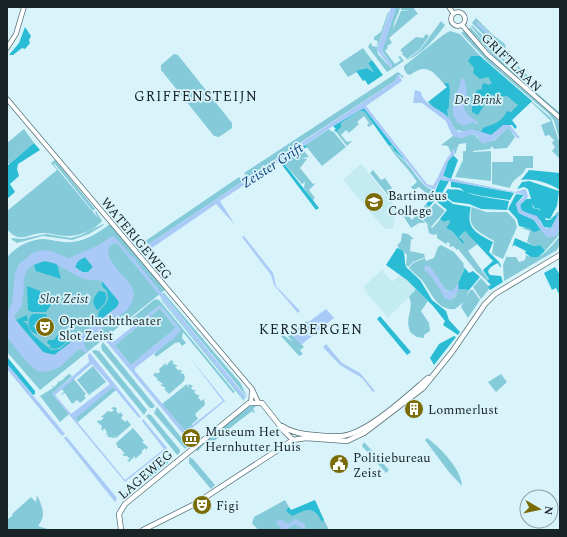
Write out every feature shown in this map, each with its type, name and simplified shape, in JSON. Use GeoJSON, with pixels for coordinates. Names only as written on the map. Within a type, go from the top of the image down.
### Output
{"type":"FeatureCollection","features":[{"type":"Feature","properties":{"kind":"main road"},"geometry":{"type":"LineString","coordinates":[[143,530],[183,510],[219,489],[293,440],[306,438],[342,441],[351,440],[364,433],[417,394],[452,352],[488,301],[501,290],[560,255]]}},
{"type":"Feature","properties":{"kind":"main road","name":"WATERIGEWEG"},"geometry":{"type":"LineString","coordinates":[[281,425],[292,432],[333,436],[353,433],[366,427],[431,377]]}},
{"type":"Feature","properties":{"kind":"main road"},"geometry":{"type":"LineString","coordinates":[[251,402],[258,402]]}},
{"type":"Feature","properties":{"kind":"main road","name":"LAGEWEG"},"geometry":{"type":"LineString","coordinates":[[121,530],[119,514],[125,504],[251,402]]}},
{"type":"Feature","properties":{"kind":"main road","name":"WATERIGEWEG"},"geometry":{"type":"LineString","coordinates":[[258,402],[264,406],[293,440]]}},
{"type":"Feature","properties":{"kind":"street"},"geometry":{"type":"LineString","coordinates":[[7,48],[16,34],[24,7]]}},
{"type":"Feature","properties":{"kind":"street"},"geometry":{"type":"LineString","coordinates":[[449,7],[453,13]]}},
{"type":"Feature","properties":{"kind":"street"},"geometry":{"type":"LineString","coordinates":[[459,11],[464,15],[462,25],[458,26],[452,24],[450,19],[453,13],[459,11]]}},
{"type":"Feature","properties":{"kind":"street","name":"GRIFTLAAN"},"geometry":{"type":"LineString","coordinates":[[462,25],[487,54],[560,120]]}},
{"type":"Feature","properties":{"kind":"street","name":"WATERIGEWEG"},"geometry":{"type":"LineString","coordinates":[[7,99],[252,389],[258,402]]}},
{"type":"Feature","properties":{"kind":"street"},"geometry":{"type":"LineString","coordinates":[[251,402],[252,389]]}},
{"type":"Feature","properties":{"kind":"shaded area"},"geometry":{"type":"Polygon","coordinates":[[[361,164],[396,207],[393,229],[385,229],[343,180],[361,164]]]}},
{"type":"Feature","properties":{"kind":"shaded area"},"geometry":{"type":"Polygon","coordinates":[[[382,270],[392,282],[404,272],[418,288],[388,318],[366,292],[364,286],[382,270]]]}},
{"type":"Feature","properties":{"kind":"green space"},"geometry":{"type":"Polygon","coordinates":[[[396,7],[400,7],[394,27],[401,11],[410,11],[401,10],[401,7],[413,7],[418,14],[389,38],[392,43],[387,46],[388,48],[385,51],[395,64],[401,60],[398,57],[400,56],[404,61],[387,72],[368,47],[371,42],[372,46],[377,47],[378,41],[374,40],[374,37],[381,32],[389,12],[377,49],[378,54],[391,68],[392,65],[382,51],[396,7]]]}},
{"type":"Feature","properties":{"kind":"green space"},"geometry":{"type":"Polygon","coordinates":[[[476,18],[493,35],[505,44],[506,50],[478,22],[504,56],[514,58],[511,60],[502,57],[497,52],[492,43],[472,23],[476,18]]]}},
{"type":"Feature","properties":{"kind":"green space"},"geometry":{"type":"Polygon","coordinates":[[[441,21],[445,25],[438,35],[423,50],[407,60],[420,50],[441,21]]]}},
{"type":"Feature","properties":{"kind":"green space"},"geometry":{"type":"Polygon","coordinates":[[[472,25],[491,44],[493,49],[512,69],[497,56],[471,26],[472,25]]]}},
{"type":"Feature","properties":{"kind":"green space"},"geometry":{"type":"Polygon","coordinates":[[[25,27],[31,36],[29,40],[30,43],[25,49],[22,48],[13,55],[9,55],[19,43],[25,27]]]}},
{"type":"Feature","properties":{"kind":"green space"},"geometry":{"type":"Polygon","coordinates":[[[470,27],[508,68],[560,113],[560,116],[501,64],[469,29],[470,27]]]}},
{"type":"Feature","properties":{"kind":"green space","name":"De Brink"},"geometry":{"type":"Polygon","coordinates":[[[450,31],[460,34],[484,60],[551,118],[560,144],[560,159],[552,151],[555,147],[552,143],[554,140],[549,135],[545,136],[541,125],[551,121],[531,102],[507,125],[491,136],[456,130],[445,114],[447,87],[435,74],[427,69],[422,69],[410,75],[407,74],[404,66],[450,31]]]}},
{"type":"Feature","properties":{"kind":"green space"},"geometry":{"type":"Polygon","coordinates":[[[464,31],[494,64],[555,117],[560,123],[560,141],[554,121],[549,114],[487,61],[461,33],[464,31]]]}},
{"type":"Feature","properties":{"kind":"green space"},"geometry":{"type":"Polygon","coordinates":[[[426,34],[429,36],[420,49],[407,59],[402,54],[403,52],[401,52],[401,49],[416,37],[423,38],[426,34]]]}},
{"type":"Feature","properties":{"kind":"green space"},"geometry":{"type":"Polygon","coordinates":[[[363,48],[372,60],[368,63],[375,72],[364,68],[348,77],[339,64],[363,48]]]}},
{"type":"Feature","properties":{"kind":"green space"},"geometry":{"type":"Polygon","coordinates":[[[174,54],[178,55],[232,123],[232,128],[219,137],[214,136],[161,70],[161,65],[174,54]]]}},
{"type":"Feature","properties":{"kind":"green space"},"geometry":{"type":"Polygon","coordinates":[[[471,56],[480,56],[532,101],[512,120],[517,127],[515,129],[512,125],[509,125],[503,126],[491,135],[481,132],[483,128],[497,122],[503,118],[507,111],[511,112],[518,105],[507,96],[497,97],[491,94],[478,115],[472,112],[472,101],[477,90],[482,89],[482,85],[484,83],[489,85],[492,83],[488,77],[480,79],[473,73],[474,68],[468,61],[471,56]]]}},
{"type":"Feature","properties":{"kind":"green space"},"geometry":{"type":"Polygon","coordinates":[[[372,60],[383,75],[368,85],[356,71],[366,68],[374,72],[368,63],[372,60]]]}},
{"type":"Feature","properties":{"kind":"green space"},"geometry":{"type":"Polygon","coordinates":[[[518,66],[530,78],[526,82],[513,70],[518,66]]]}},
{"type":"Feature","properties":{"kind":"green space"},"geometry":{"type":"Polygon","coordinates":[[[398,72],[404,77],[402,78],[398,75],[396,80],[248,177],[244,173],[398,72]]]}},
{"type":"Feature","properties":{"kind":"green space"},"geometry":{"type":"Polygon","coordinates":[[[448,83],[450,92],[449,107],[447,110],[448,117],[435,109],[428,102],[447,87],[444,84],[448,83]]]}},
{"type":"Feature","properties":{"kind":"green space"},"geometry":{"type":"Polygon","coordinates":[[[364,108],[407,163],[394,150],[392,145],[389,146],[364,111],[360,111],[341,123],[341,127],[336,132],[334,130],[336,129],[333,126],[364,108]]]}},
{"type":"Feature","properties":{"kind":"green space"},"geometry":{"type":"Polygon","coordinates":[[[360,111],[364,111],[373,124],[369,127],[367,125],[369,123],[364,116],[357,122],[359,124],[349,133],[346,130],[341,135],[347,142],[352,141],[347,146],[336,132],[341,123],[360,111]]]}},
{"type":"Feature","properties":{"kind":"green space"},"geometry":{"type":"Polygon","coordinates":[[[507,128],[510,129],[515,137],[507,148],[494,149],[492,146],[490,149],[473,151],[491,151],[491,181],[455,177],[463,160],[463,151],[466,151],[466,143],[459,144],[456,156],[459,143],[455,155],[454,149],[451,153],[448,146],[441,145],[453,136],[462,138],[471,134],[477,136],[475,139],[477,137],[482,143],[495,140],[507,128]]]}},
{"type":"Feature","properties":{"kind":"green space"},"geometry":{"type":"Polygon","coordinates":[[[24,129],[34,143],[9,164],[7,161],[7,143],[24,129]]]}},
{"type":"Feature","properties":{"kind":"green space"},"geometry":{"type":"Polygon","coordinates":[[[329,129],[332,132],[333,131],[346,147],[322,166],[305,145],[329,129]]]}},
{"type":"Feature","properties":{"kind":"green space"},"geometry":{"type":"Polygon","coordinates":[[[34,143],[40,150],[18,164],[17,169],[19,176],[10,184],[15,192],[7,199],[7,166],[34,143]]]}},
{"type":"Feature","properties":{"kind":"green space"},"geometry":{"type":"Polygon","coordinates":[[[392,144],[396,153],[422,183],[434,190],[432,198],[419,187],[414,190],[411,187],[417,182],[389,146],[392,144]]]}},
{"type":"Feature","properties":{"kind":"green space"},"geometry":{"type":"Polygon","coordinates":[[[305,145],[307,147],[302,150],[302,153],[283,162],[319,208],[316,210],[279,161],[305,145]]]}},
{"type":"Feature","properties":{"kind":"green space"},"geometry":{"type":"Polygon","coordinates":[[[304,151],[309,157],[301,158],[307,159],[300,168],[313,184],[316,183],[309,190],[315,198],[313,200],[315,204],[304,188],[305,182],[302,184],[283,162],[304,151]]]}},
{"type":"Feature","properties":{"kind":"green space"},"geometry":{"type":"Polygon","coordinates":[[[453,155],[458,160],[451,179],[443,176],[448,161],[453,155]]]}},
{"type":"Feature","properties":{"kind":"green space"},"geometry":{"type":"Polygon","coordinates":[[[513,156],[533,156],[533,168],[526,168],[514,181],[510,188],[492,184],[492,162],[513,162],[513,156]]]}},
{"type":"Feature","properties":{"kind":"green space"},"geometry":{"type":"Polygon","coordinates":[[[55,160],[95,209],[93,211],[54,163],[54,165],[98,218],[95,212],[96,211],[102,221],[86,232],[70,236],[38,233],[20,237],[12,234],[7,229],[7,211],[57,170],[51,163],[55,160]]]}},
{"type":"Feature","properties":{"kind":"green space"},"geometry":{"type":"Polygon","coordinates":[[[373,170],[381,180],[385,178],[392,188],[389,195],[393,195],[395,198],[392,200],[370,173],[373,170]]]}},
{"type":"Feature","properties":{"kind":"green space"},"geometry":{"type":"Polygon","coordinates":[[[529,170],[560,173],[560,190],[541,182],[521,180],[529,170]]]}},
{"type":"Feature","properties":{"kind":"green space"},"geometry":{"type":"Polygon","coordinates":[[[239,177],[242,182],[140,250],[138,246],[239,177]]]}},
{"type":"Feature","properties":{"kind":"green space"},"geometry":{"type":"Polygon","coordinates":[[[440,180],[449,181],[441,195],[453,204],[471,207],[471,225],[477,233],[493,242],[489,252],[501,266],[500,267],[498,263],[493,265],[488,272],[490,275],[501,276],[503,282],[490,290],[488,286],[491,285],[487,281],[489,279],[483,270],[493,261],[465,231],[459,237],[464,242],[463,244],[452,231],[446,228],[450,222],[449,220],[444,222],[440,219],[447,210],[435,200],[429,207],[426,204],[432,198],[440,180]]]}},
{"type":"Feature","properties":{"kind":"green space"},"geometry":{"type":"Polygon","coordinates":[[[451,181],[514,193],[510,200],[482,196],[465,192],[460,188],[451,187],[451,181]]]}},
{"type":"Feature","properties":{"kind":"green space"},"geometry":{"type":"Polygon","coordinates":[[[529,181],[559,191],[557,206],[550,219],[545,218],[540,209],[534,208],[528,189],[524,187],[517,189],[522,182],[529,181]]]}},
{"type":"Feature","properties":{"kind":"green space"},"geometry":{"type":"Polygon","coordinates":[[[448,189],[509,201],[507,210],[481,209],[469,204],[453,202],[443,195],[448,189]]]}},
{"type":"Feature","properties":{"kind":"green space"},"geometry":{"type":"Polygon","coordinates":[[[516,194],[524,195],[516,204],[519,213],[534,220],[541,230],[534,232],[530,229],[519,226],[517,219],[508,209],[516,194]]]}},
{"type":"Feature","properties":{"kind":"green space"},"geometry":{"type":"Polygon","coordinates":[[[526,199],[532,199],[533,208],[541,210],[546,220],[550,220],[554,216],[558,215],[551,228],[544,227],[540,220],[521,210],[520,205],[526,199]]]}},
{"type":"Feature","properties":{"kind":"green space"},"geometry":{"type":"Polygon","coordinates":[[[435,203],[445,211],[431,227],[422,219],[435,203]]]}},
{"type":"Feature","properties":{"kind":"green space"},"geometry":{"type":"Polygon","coordinates":[[[426,204],[429,207],[420,218],[425,223],[419,223],[411,228],[399,209],[401,207],[412,220],[426,204]]]}},
{"type":"Feature","properties":{"kind":"green space"},"geometry":{"type":"Polygon","coordinates":[[[472,207],[486,212],[507,212],[515,220],[517,227],[503,259],[492,254],[494,241],[479,232],[472,225],[472,207]]]}},
{"type":"Feature","properties":{"kind":"green space"},"geometry":{"type":"Polygon","coordinates":[[[557,212],[560,212],[560,216],[554,216],[557,212]]]}},
{"type":"Feature","properties":{"kind":"green space"},"geometry":{"type":"Polygon","coordinates":[[[560,216],[560,234],[545,251],[540,245],[534,246],[527,242],[530,231],[521,228],[538,231],[541,230],[548,237],[557,235],[560,216]]]}},
{"type":"Feature","properties":{"kind":"green space"},"geometry":{"type":"Polygon","coordinates":[[[440,219],[444,222],[449,220],[450,222],[446,228],[452,231],[463,244],[459,237],[465,231],[479,243],[468,251],[489,280],[487,281],[476,271],[458,249],[457,250],[453,246],[449,246],[450,244],[448,242],[446,244],[437,238],[437,234],[433,235],[429,233],[427,224],[432,228],[440,219]]]}},
{"type":"Feature","properties":{"kind":"green space"},"geometry":{"type":"Polygon","coordinates":[[[103,224],[104,225],[89,234],[72,240],[43,236],[17,243],[11,239],[22,239],[46,234],[71,238],[81,235],[103,224]]]}},
{"type":"Feature","properties":{"kind":"green space","name":"Slot Zeist"},"geometry":{"type":"Polygon","coordinates":[[[110,224],[166,289],[40,390],[7,352],[7,258],[18,247],[34,240],[44,239],[72,242],[82,240],[92,236],[110,224]]]}},
{"type":"Feature","properties":{"kind":"green space"},"geometry":{"type":"Polygon","coordinates":[[[402,233],[408,234],[414,239],[411,239],[410,251],[424,254],[425,257],[413,262],[408,267],[406,265],[407,255],[397,246],[401,241],[402,233]]]}},
{"type":"Feature","properties":{"kind":"green space"},"geometry":{"type":"Polygon","coordinates":[[[560,236],[560,243],[557,250],[504,281],[503,265],[507,255],[507,257],[516,257],[519,262],[525,260],[526,255],[536,257],[549,249],[560,236]]]}},
{"type":"Feature","properties":{"kind":"green space"},"geometry":{"type":"Polygon","coordinates":[[[515,238],[534,246],[540,245],[545,251],[538,257],[531,257],[525,253],[526,251],[514,245],[512,247],[515,238]]]}},
{"type":"Feature","properties":{"kind":"green space"},"geometry":{"type":"Polygon","coordinates":[[[441,245],[454,252],[464,264],[463,265],[465,268],[455,289],[452,292],[446,290],[429,266],[428,272],[435,280],[445,298],[452,299],[456,296],[458,289],[469,290],[464,302],[455,309],[448,309],[439,304],[421,279],[409,268],[413,263],[425,258],[426,261],[434,258],[438,247],[441,245]]]}},
{"type":"Feature","properties":{"kind":"green space"},"geometry":{"type":"Polygon","coordinates":[[[397,248],[404,253],[406,267],[420,280],[432,300],[446,311],[449,320],[460,332],[458,335],[443,325],[445,321],[433,306],[407,280],[386,265],[397,248]]]}},
{"type":"Feature","properties":{"kind":"green space"},"geometry":{"type":"Polygon","coordinates":[[[85,257],[93,267],[88,272],[83,272],[75,267],[78,261],[85,257]]]}},
{"type":"Feature","properties":{"kind":"green space"},"geometry":{"type":"Polygon","coordinates":[[[45,261],[57,264],[61,279],[36,271],[34,265],[45,261]]]}},
{"type":"Feature","properties":{"kind":"green space"},"geometry":{"type":"Polygon","coordinates":[[[555,267],[560,275],[560,296],[556,288],[552,290],[544,273],[555,267]]]}},
{"type":"Feature","properties":{"kind":"green space"},"geometry":{"type":"Polygon","coordinates":[[[465,268],[469,273],[473,271],[480,277],[469,290],[458,289],[458,283],[465,268]]]}},
{"type":"Feature","properties":{"kind":"green space"},"geometry":{"type":"Polygon","coordinates":[[[481,278],[490,288],[481,299],[473,287],[481,278]]]}},
{"type":"Feature","properties":{"kind":"green space"},"geometry":{"type":"Polygon","coordinates":[[[102,281],[118,298],[119,303],[117,307],[100,320],[98,317],[99,311],[108,299],[107,291],[102,286],[102,281]]]}},
{"type":"Feature","properties":{"kind":"green space"},"geometry":{"type":"Polygon","coordinates":[[[27,286],[40,291],[42,299],[51,302],[51,305],[46,312],[32,312],[28,310],[27,286]]]}},
{"type":"Feature","properties":{"kind":"green space"},"geometry":{"type":"Polygon","coordinates":[[[416,289],[428,301],[421,311],[429,323],[430,331],[424,335],[424,338],[417,337],[411,333],[408,323],[411,306],[409,297],[416,289]]]}},
{"type":"Feature","properties":{"kind":"green space"},"geometry":{"type":"Polygon","coordinates":[[[470,290],[473,290],[480,300],[468,318],[461,307],[470,290]]]}},
{"type":"Feature","properties":{"kind":"green space"},"geometry":{"type":"Polygon","coordinates":[[[99,291],[105,292],[106,300],[97,310],[94,305],[94,300],[99,291]]]}},
{"type":"Feature","properties":{"kind":"green space"},"geometry":{"type":"Polygon","coordinates":[[[162,293],[164,293],[241,384],[247,397],[162,293]]]}},
{"type":"Feature","properties":{"kind":"green space"},"geometry":{"type":"Polygon","coordinates":[[[160,297],[244,399],[244,401],[162,301],[160,297]]]}},
{"type":"Feature","properties":{"kind":"green space"},"geometry":{"type":"Polygon","coordinates":[[[155,299],[159,300],[235,392],[233,393],[183,332],[182,338],[186,343],[182,346],[179,342],[175,343],[156,357],[154,354],[181,330],[160,305],[136,324],[137,321],[131,319],[155,299]]]}},
{"type":"Feature","properties":{"kind":"green space"},"geometry":{"type":"Polygon","coordinates":[[[160,308],[176,328],[132,364],[130,364],[115,345],[160,308]]]}},
{"type":"Feature","properties":{"kind":"green space"},"geometry":{"type":"Polygon","coordinates":[[[32,314],[46,314],[49,322],[45,316],[41,319],[39,317],[40,319],[37,322],[35,321],[36,323],[33,326],[39,332],[37,334],[30,329],[29,326],[29,320],[32,314]]]}},
{"type":"Feature","properties":{"kind":"green space"},"geometry":{"type":"Polygon","coordinates":[[[27,315],[28,321],[23,321],[27,324],[32,334],[51,350],[60,349],[69,341],[71,343],[56,355],[44,353],[16,320],[27,315]]]}},
{"type":"Feature","properties":{"kind":"green space"},"geometry":{"type":"Polygon","coordinates":[[[380,316],[411,352],[407,355],[377,319],[380,316]]]}},
{"type":"Feature","properties":{"kind":"green space"},"geometry":{"type":"Polygon","coordinates":[[[300,326],[302,328],[293,336],[304,347],[300,350],[288,336],[300,326]]]}},
{"type":"Feature","properties":{"kind":"green space"},"geometry":{"type":"Polygon","coordinates":[[[63,334],[67,341],[63,345],[55,349],[49,348],[51,346],[47,343],[48,340],[54,340],[57,336],[63,334]]]}},
{"type":"Feature","properties":{"kind":"green space"},"geometry":{"type":"Polygon","coordinates":[[[282,334],[293,342],[303,354],[299,356],[281,336],[282,334]]]}},
{"type":"Feature","properties":{"kind":"green space"},"geometry":{"type":"Polygon","coordinates":[[[454,336],[456,337],[434,365],[430,358],[439,344],[454,336]]]}},
{"type":"Feature","properties":{"kind":"green space"},"geometry":{"type":"Polygon","coordinates":[[[103,342],[155,406],[153,408],[150,408],[102,350],[101,346],[103,342]]]}},
{"type":"Feature","properties":{"kind":"green space"},"geometry":{"type":"Polygon","coordinates":[[[92,351],[99,351],[147,410],[144,415],[92,351]]]}},
{"type":"Feature","properties":{"kind":"green space"},"geometry":{"type":"Polygon","coordinates":[[[8,358],[35,391],[35,394],[33,395],[7,364],[8,358]]]}},
{"type":"Feature","properties":{"kind":"green space"},"geometry":{"type":"Polygon","coordinates":[[[171,360],[174,362],[172,363],[178,366],[175,367],[178,370],[181,370],[182,372],[180,373],[184,374],[185,378],[183,382],[169,394],[164,389],[166,388],[160,385],[163,384],[153,375],[156,372],[157,374],[160,372],[159,369],[166,363],[166,366],[171,360]]]}},
{"type":"Feature","properties":{"kind":"green space"},"geometry":{"type":"Polygon","coordinates":[[[93,366],[106,382],[89,395],[77,380],[93,366]]]}},
{"type":"Feature","properties":{"kind":"green space"},"geometry":{"type":"Polygon","coordinates":[[[67,372],[72,376],[52,394],[69,414],[60,422],[40,396],[53,388],[52,385],[54,387],[58,383],[57,381],[59,382],[64,379],[63,376],[64,378],[69,374],[67,372]]]}},
{"type":"Feature","properties":{"kind":"green space"},"geometry":{"type":"Polygon","coordinates":[[[501,374],[507,382],[496,392],[488,382],[501,374]]]}},
{"type":"Feature","properties":{"kind":"green space"},"geometry":{"type":"Polygon","coordinates":[[[73,378],[86,394],[84,396],[86,398],[80,403],[77,400],[72,404],[65,393],[60,395],[64,392],[61,388],[73,378]]]}},
{"type":"Feature","properties":{"kind":"green space"},"geometry":{"type":"Polygon","coordinates":[[[187,384],[188,388],[189,384],[193,386],[191,388],[196,390],[194,392],[197,395],[200,395],[198,397],[201,401],[204,399],[205,405],[195,414],[198,419],[192,424],[193,426],[185,431],[162,404],[187,384]]]}},
{"type":"Feature","properties":{"kind":"green space"},"geometry":{"type":"Polygon","coordinates":[[[113,387],[116,390],[78,422],[74,418],[113,387]]]}},
{"type":"Feature","properties":{"kind":"green space"},"geometry":{"type":"Polygon","coordinates":[[[248,405],[256,406],[253,409],[255,412],[254,413],[252,411],[220,436],[217,434],[219,437],[209,446],[206,442],[198,451],[194,450],[248,405]]]}},
{"type":"Feature","properties":{"kind":"green space"},"geometry":{"type":"Polygon","coordinates":[[[157,407],[188,446],[185,449],[154,413],[157,407]]]}},
{"type":"Feature","properties":{"kind":"green space"},"geometry":{"type":"Polygon","coordinates":[[[111,408],[117,408],[116,411],[119,414],[120,412],[123,415],[121,418],[125,422],[127,420],[131,425],[116,438],[113,434],[115,438],[108,437],[108,433],[107,436],[107,432],[104,428],[103,431],[101,429],[102,426],[97,422],[98,420],[100,421],[104,418],[101,417],[108,411],[111,412],[114,410],[111,408]]]}},
{"type":"Feature","properties":{"kind":"green space"},"geometry":{"type":"Polygon","coordinates":[[[148,414],[151,415],[180,450],[177,455],[146,416],[148,414]]]}},
{"type":"Feature","properties":{"kind":"green space"},"geometry":{"type":"Polygon","coordinates":[[[133,428],[144,441],[142,442],[148,447],[146,450],[145,448],[135,459],[135,456],[129,462],[127,460],[130,459],[122,454],[125,454],[120,448],[118,448],[116,443],[133,428]]]}},
{"type":"Feature","properties":{"kind":"green space"},"geometry":{"type":"Polygon","coordinates":[[[427,438],[449,459],[458,473],[462,486],[449,472],[425,440],[427,438]]]}},
{"type":"Feature","properties":{"kind":"green space"},"geometry":{"type":"Polygon","coordinates":[[[364,442],[389,470],[386,473],[362,446],[364,442]]]}},
{"type":"Feature","properties":{"kind":"green space"},"geometry":{"type":"Polygon","coordinates":[[[189,457],[193,459],[215,485],[211,489],[189,463],[189,457]]]}},
{"type":"Feature","properties":{"kind":"green space"},"geometry":{"type":"Polygon","coordinates":[[[166,460],[168,463],[123,498],[121,496],[166,460]]]}},
{"type":"Feature","properties":{"kind":"green space"},"geometry":{"type":"Polygon","coordinates":[[[37,495],[43,511],[41,522],[38,526],[50,530],[7,530],[7,520],[13,515],[12,514],[31,497],[36,502],[37,495]]]}},
{"type":"Feature","properties":{"kind":"green space"},"geometry":{"type":"Polygon","coordinates":[[[285,500],[291,511],[315,502],[329,530],[258,530],[252,523],[254,517],[285,500]]]}},
{"type":"Feature","properties":{"kind":"green space"},"geometry":{"type":"Polygon","coordinates":[[[315,500],[324,520],[322,522],[316,513],[310,510],[306,510],[292,516],[286,511],[289,507],[291,510],[315,500]]]}},
{"type":"Feature","properties":{"kind":"water"},"geometry":{"type":"Polygon","coordinates":[[[391,7],[396,7],[382,52],[392,65],[391,68],[377,50],[391,7]]]}},
{"type":"Feature","properties":{"kind":"water"},"geometry":{"type":"Polygon","coordinates":[[[478,22],[506,50],[510,51],[509,57],[504,56],[500,52],[491,37],[476,24],[478,22]]]}},
{"type":"Feature","properties":{"kind":"water","name":"Zeister Grift"},"geometry":{"type":"Polygon","coordinates":[[[399,75],[402,81],[366,106],[427,184],[433,186],[445,161],[455,149],[454,155],[448,161],[443,177],[515,192],[525,189],[528,197],[520,205],[522,211],[537,216],[542,225],[546,228],[551,228],[558,215],[560,216],[559,230],[556,236],[548,237],[532,219],[518,212],[516,204],[524,197],[523,194],[442,180],[440,180],[434,190],[425,185],[364,108],[333,126],[220,201],[235,225],[216,204],[146,252],[142,253],[140,250],[396,80],[397,76],[399,75]]]}},
{"type":"Feature","properties":{"kind":"water"},"geometry":{"type":"Polygon","coordinates":[[[464,78],[467,94],[464,109],[468,115],[478,122],[477,125],[473,122],[464,126],[457,122],[453,114],[453,100],[459,89],[461,79],[464,78]]]}},
{"type":"Feature","properties":{"kind":"water"},"geometry":{"type":"Polygon","coordinates":[[[415,90],[421,92],[422,96],[428,103],[445,114],[455,129],[459,132],[471,129],[491,135],[503,125],[510,125],[520,138],[517,138],[510,129],[507,128],[496,139],[482,144],[477,136],[473,134],[462,138],[454,137],[446,121],[422,103],[413,103],[415,90]]]}},
{"type":"Feature","properties":{"kind":"water"},"geometry":{"type":"Polygon","coordinates":[[[114,236],[131,256],[135,258],[135,260],[246,397],[244,399],[117,243],[111,245],[108,251],[110,258],[113,264],[130,284],[134,296],[126,311],[102,328],[102,332],[109,341],[113,342],[160,305],[181,330],[174,338],[135,368],[135,371],[185,431],[223,401],[187,354],[225,401],[185,434],[183,434],[100,334],[95,333],[84,342],[85,348],[88,352],[86,353],[81,349],[78,350],[60,367],[47,372],[37,371],[24,359],[7,337],[7,314],[12,303],[15,273],[19,264],[32,253],[41,250],[51,251],[69,258],[99,245],[114,236]],[[85,257],[78,261],[75,267],[82,272],[88,272],[93,267],[85,257]],[[45,261],[30,267],[26,272],[24,277],[22,304],[14,317],[24,331],[43,352],[54,355],[117,307],[119,302],[102,281],[83,279],[54,263],[45,261]],[[160,308],[115,345],[130,364],[132,364],[176,328],[160,308]]]}},
{"type":"Feature","properties":{"kind":"water"},"geometry":{"type":"Polygon","coordinates":[[[244,236],[273,273],[276,286],[300,311],[298,313],[274,285],[271,275],[242,237],[244,236]]]}},
{"type":"Feature","properties":{"kind":"water"},"geometry":{"type":"Polygon","coordinates":[[[425,265],[432,269],[447,291],[453,291],[458,283],[458,291],[454,298],[449,300],[443,295],[432,277],[424,270],[425,265]]]}},
{"type":"Feature","properties":{"kind":"water"},"geometry":{"type":"Polygon","coordinates":[[[326,309],[334,318],[318,331],[317,336],[312,336],[301,345],[293,336],[304,327],[305,322],[310,321],[326,309]]]}},
{"type":"Feature","properties":{"kind":"water"},"geometry":{"type":"Polygon","coordinates":[[[326,344],[342,363],[360,373],[375,391],[373,392],[362,378],[340,365],[323,347],[326,344]]]}},
{"type":"Feature","properties":{"kind":"water"},"geometry":{"type":"Polygon","coordinates":[[[90,353],[141,417],[139,418],[113,387],[75,419],[125,480],[164,449],[142,421],[143,419],[167,448],[125,482],[52,394],[89,362],[88,355],[90,353]],[[92,364],[55,395],[71,414],[110,384],[92,364]]]}},
{"type":"Feature","properties":{"kind":"water"},"geometry":{"type":"Polygon","coordinates":[[[7,364],[65,434],[62,436],[7,369],[7,364]]]}},
{"type":"Feature","properties":{"kind":"water"},"geometry":{"type":"Polygon","coordinates":[[[66,436],[117,498],[115,502],[64,438],[66,436]]]}},
{"type":"Feature","properties":{"kind":"water"},"geometry":{"type":"Polygon","coordinates":[[[295,519],[305,524],[305,530],[294,524],[286,530],[282,530],[275,521],[281,520],[289,524],[295,519]]]}},
{"type":"Feature","properties":{"kind":"place","name":"Bartiméus College"},"geometry":{"type":"Point","coordinates":[374,202]}},
{"type":"Feature","properties":{"kind":"place","name":"Openluchttheater Slot Zeist"},"geometry":{"type":"Point","coordinates":[45,327]}},
{"type":"Feature","properties":{"kind":"place","name":"Lommerlust"},"geometry":{"type":"Point","coordinates":[414,409]}},
{"type":"Feature","properties":{"kind":"place","name":"Museum Het Hernhutter Huis"},"geometry":{"type":"Point","coordinates":[191,438]}},
{"type":"Feature","properties":{"kind":"place","name":"Politiebureau Zeist"},"geometry":{"type":"Point","coordinates":[339,464]}},
{"type":"Feature","properties":{"kind":"place","name":"Figi"},"geometry":{"type":"Point","coordinates":[202,505]}},
{"type":"Feature","properties":{"kind":"district","name":"GRIFFENSTEIJN"},"geometry":{"type":"Point","coordinates":[196,96]}},
{"type":"Feature","properties":{"kind":"district","name":"KERSBERGEN"},"geometry":{"type":"Point","coordinates":[311,329]}}]}
